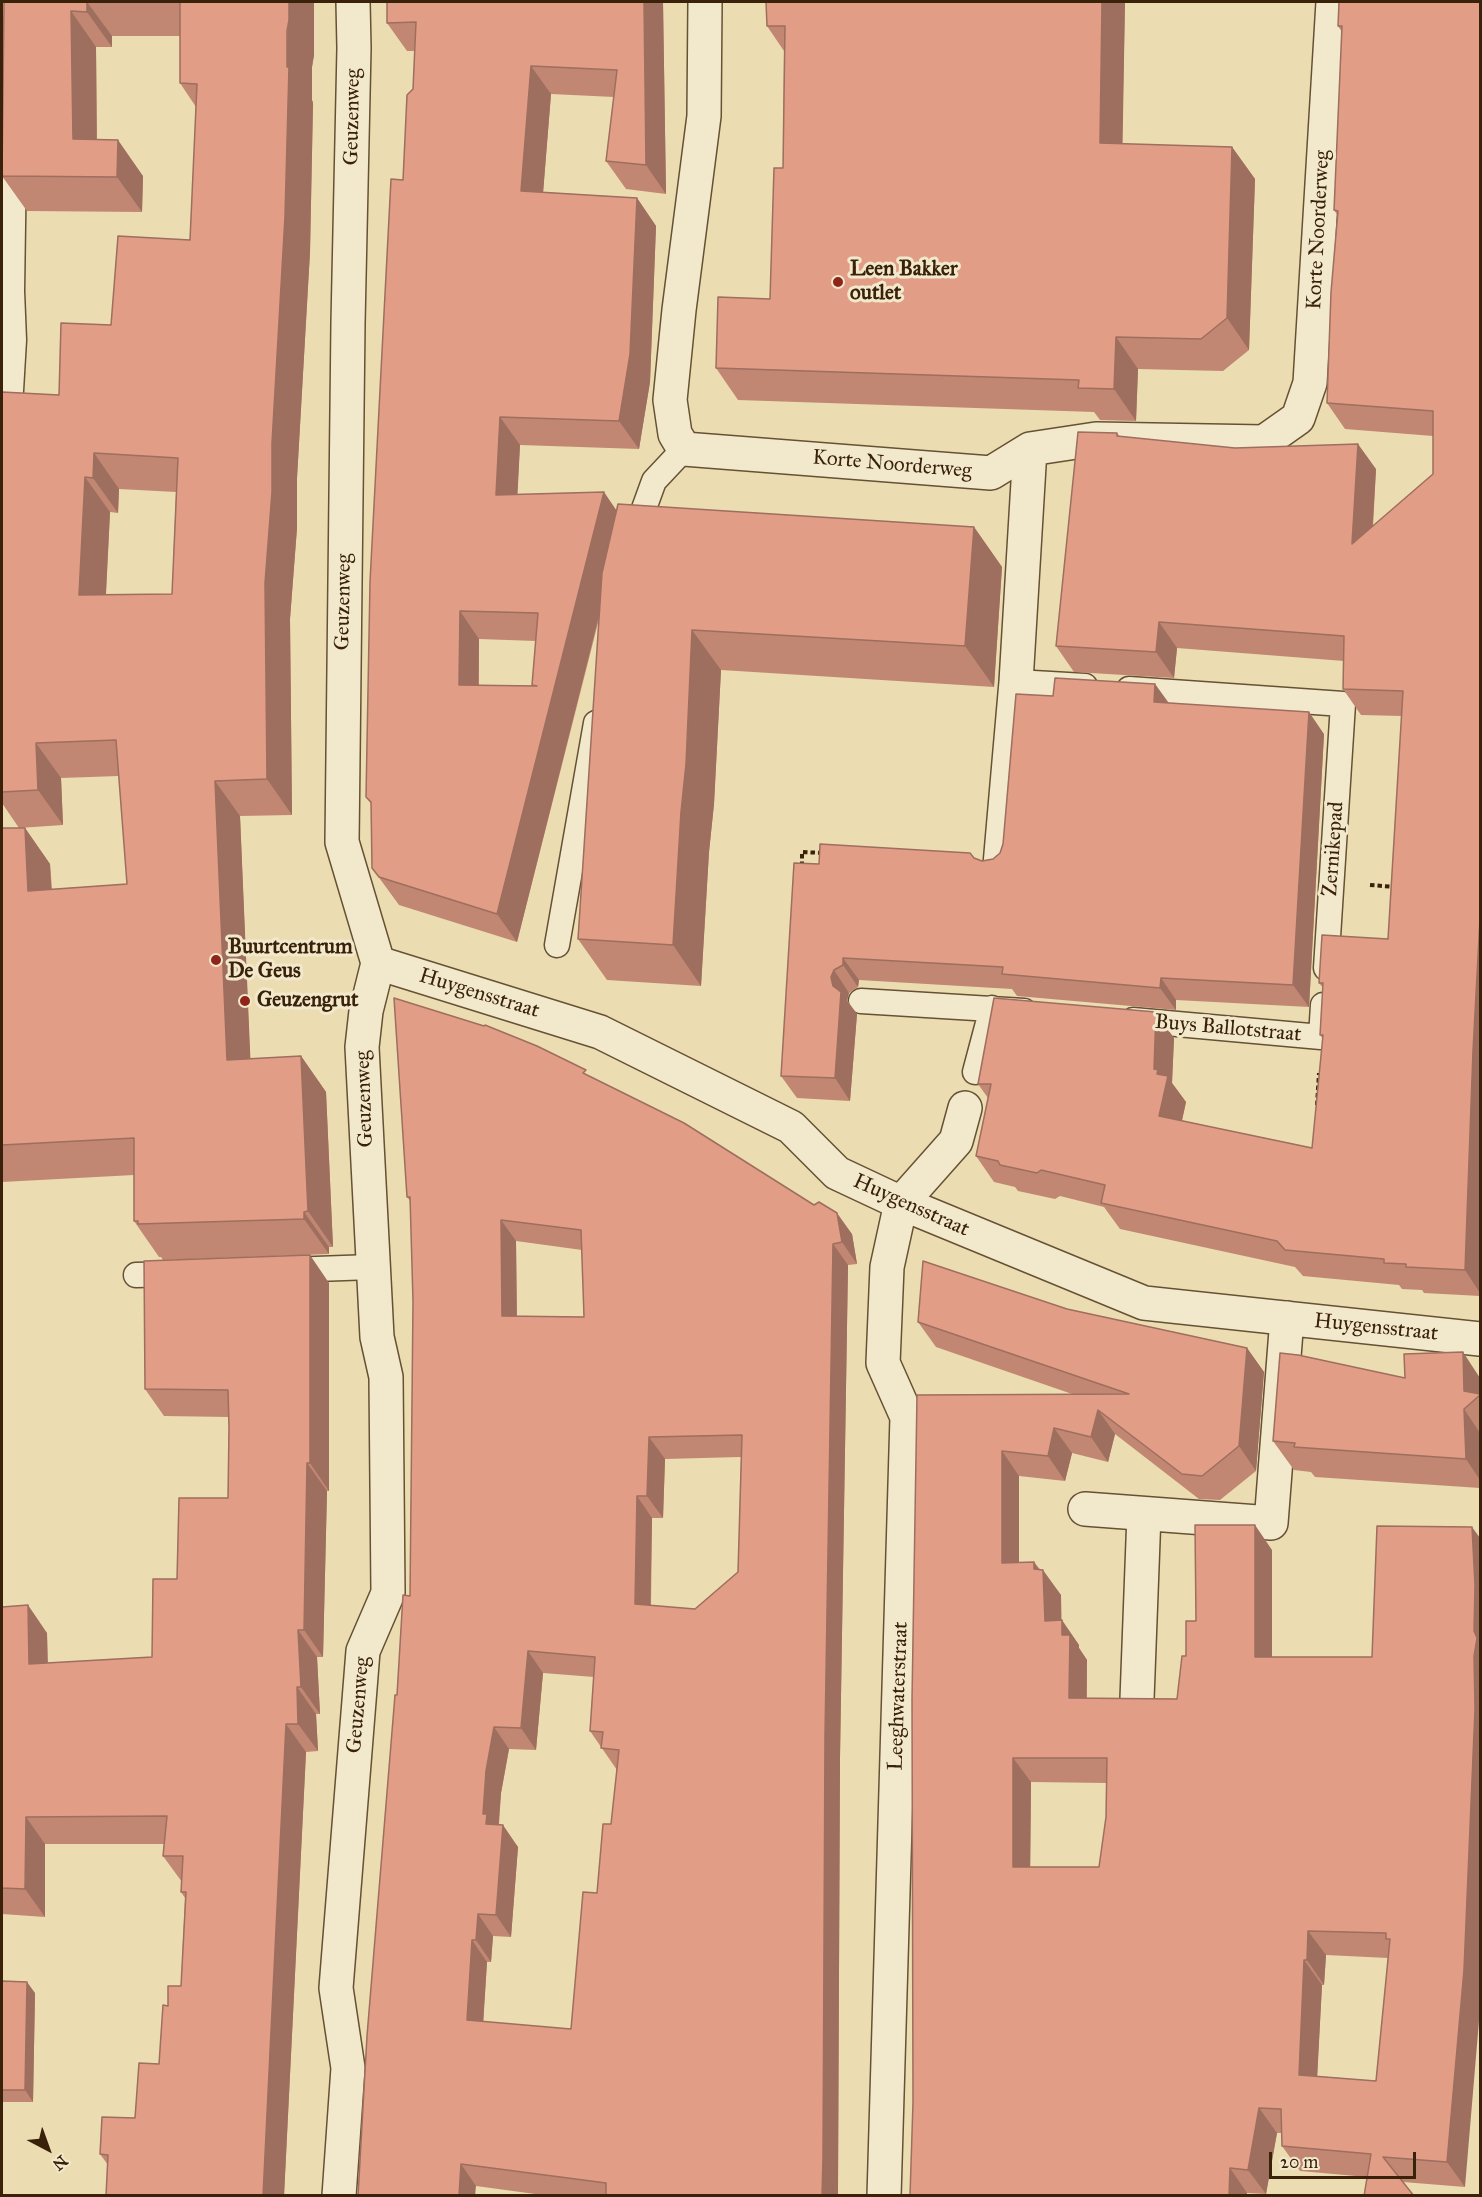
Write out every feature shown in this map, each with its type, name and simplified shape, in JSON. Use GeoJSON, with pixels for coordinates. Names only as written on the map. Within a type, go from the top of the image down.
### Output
{"type":"FeatureCollection","features":[{"type":"Feature","properties":{"kind":"street","name":"Geuzenweg"},"geometry":{"type":"LineString","coordinates":[[339,2196],[348,2068],[336,1988],[361,1674],[363,1651],[388,1593],[386,1377],[377,1337],[362,1047],[366,1011],[378,963],[342,842],[353,2]]}},
{"type":"Feature","properties":{"kind":"street"},"geometry":{"type":"LineString","coordinates":[[684,449],[675,434],[670,400],[704,116],[705,2]]}},
{"type":"Feature","properties":{"kind":"street","name":"Korte Noorderweg"},"geometry":{"type":"LineString","coordinates":[[684,449],[991,473],[1030,449],[1096,439],[1264,442],[1298,418],[1310,383],[1333,2]]}},
{"type":"Feature","properties":{"kind":"street"},"geometry":{"type":"LineString","coordinates":[[1000,865],[1016,682],[1030,449]]}},
{"type":"Feature","properties":{"kind":"street","name":"Huygensstraat"},"geometry":{"type":"LineString","coordinates":[[378,963],[600,1032],[791,1127],[837,1173],[901,1203],[1144,1303],[1480,1340]]}},
{"type":"Feature","properties":{"kind":"street"},"geometry":{"type":"LineString","coordinates":[[901,1203],[956,1141],[965,1108]]}},
{"type":"Feature","properties":{"kind":"street","name":"Leeghwaterstraat"},"geometry":{"type":"LineString","coordinates":[[884,2196],[907,1417],[883,1363],[887,1267],[901,1203]]}},
{"type":"Feature","properties":{"kind":"street"},"geometry":{"type":"LineString","coordinates":[[1085,1509],[1271,1523],[1287,1318]]}},
{"type":"Feature","properties":{"kind":"street"},"geometry":{"type":"LineString","coordinates":[[1137,1700],[1144,1514]]}},
{"type":"Feature","properties":{"kind":"lane"},"geometry":{"type":"LineString","coordinates":[[8,446],[14,340],[12,291],[14,140]]}},
{"type":"Feature","properties":{"kind":"lane"},"geometry":{"type":"LineString","coordinates":[[629,559],[637,524],[654,480],[684,449]]}},
{"type":"Feature","properties":{"kind":"lane","name":"Zernikepad"},"geometry":{"type":"LineString","coordinates":[[1016,682],[1343,704],[1321,1037]]}},
{"type":"Feature","properties":{"kind":"lane"},"geometry":{"type":"LineString","coordinates":[[557,945],[600,699]]}},
{"type":"Feature","properties":{"kind":"lane"},"geometry":{"type":"LineString","coordinates":[[861,1001],[1051,1013]]}},
{"type":"Feature","properties":{"kind":"lane"},"geometry":{"type":"LineString","coordinates":[[975,1072],[992,1008]]}},
{"type":"Feature","properties":{"kind":"lane","name":"Buys Ballotstraat"},"geometry":{"type":"LineString","coordinates":[[1109,1018],[1321,1037]]}},
{"type":"Feature","properties":{"kind":"lane"},"geometry":{"type":"LineString","coordinates":[[266,1271],[372,1267]]}},
{"type":"Feature","properties":{"kind":"lane"},"geometry":{"type":"LineString","coordinates":[[136,1275],[195,1274]]}},
{"type":"Feature","properties":{"kind":"path"},"geometry":{"type":"LineString","coordinates":[[801,876],[802,852],[826,854]]}},
{"type":"Feature","properties":{"kind":"path"},"geometry":{"type":"LineString","coordinates":[[1332,883],[1400,888]]}},
{"type":"Feature","properties":{"kind":"path"},"geometry":{"type":"LineString","coordinates":[[1317,1108],[1321,1037]]}},
{"type":"Feature","properties":{"kind":"building"},"geometry":{"type":"Polygon","coordinates":[[[4,2],[87,2],[87,12],[71,11],[73,139],[118,140],[117,177],[2,176],[4,2]]]}},
{"type":"Feature","properties":{"kind":"building"},"geometry":{"type":"Polygon","coordinates":[[[180,2],[289,2],[285,217],[272,443],[272,492],[265,583],[267,779],[215,781],[227,1060],[301,1056],[308,1211],[304,1212],[304,1219],[138,1224],[138,1221],[134,1221],[134,1138],[2,1145],[2,828],[25,828],[28,891],[127,884],[116,740],[36,743],[38,790],[2,792],[2,392],[59,395],[61,323],[111,325],[118,236],[190,240],[197,84],[180,83],[180,2]],[[94,453],[93,478],[85,477],[79,595],[172,594],[178,458],[94,453]]]}},
{"type":"Feature","properties":{"kind":"building"},"geometry":{"type":"Polygon","coordinates":[[[387,2],[644,2],[646,165],[606,161],[617,70],[531,66],[521,191],[637,198],[630,354],[619,421],[500,417],[496,495],[604,492],[497,914],[379,877],[372,868],[371,802],[366,797],[370,582],[391,179],[403,180],[407,95],[413,89],[416,22],[387,23],[387,2]],[[460,611],[459,685],[537,686],[532,685],[538,613],[460,611]]]}},
{"type":"Feature","properties":{"kind":"building"},"geometry":{"type":"Polygon","coordinates":[[[766,2],[1102,2],[1100,143],[1232,147],[1227,318],[1201,339],[1116,337],[1114,389],[1078,388],[1079,380],[716,368],[718,297],[770,299],[774,168],[783,168],[785,26],[767,26],[766,2]]]}},
{"type":"Feature","properties":{"kind":"building"},"geometry":{"type":"Polygon","coordinates":[[[1339,2],[1480,2],[1480,919],[1465,1270],[1406,1267],[1406,1264],[1384,1263],[1384,1259],[1285,1250],[1277,1241],[1101,1203],[1105,1185],[1041,1170],[1037,1173],[1000,1165],[998,1161],[976,1156],[991,1084],[978,1084],[994,998],[1156,1012],[1154,1069],[1158,1070],[1157,1074],[1168,1076],[1159,1116],[1312,1148],[1323,1035],[1320,1035],[1323,983],[1319,983],[1322,935],[1388,939],[1403,691],[1343,689],[1344,636],[1159,622],[1156,652],[1056,646],[1078,432],[1117,433],[1117,436],[1235,448],[1358,444],[1352,544],[1433,474],[1433,411],[1327,403],[1331,292],[1338,211],[1334,210],[1342,26],[1338,26],[1339,2]]]}},
{"type":"Feature","properties":{"kind":"building"},"geometry":{"type":"Polygon","coordinates":[[[618,504],[974,527],[965,646],[692,630],[686,764],[673,945],[578,939],[602,573],[618,504]]]}},
{"type":"Feature","properties":{"kind":"building"},"geometry":{"type":"Polygon","coordinates":[[[1055,678],[1155,684],[1154,702],[1309,712],[1293,985],[1161,978],[1160,988],[1002,974],[1003,967],[843,958],[843,965],[834,970],[831,977],[833,986],[841,992],[835,1078],[781,1076],[794,863],[819,864],[820,844],[970,853],[974,858],[982,861],[993,859],[1000,853],[1003,844],[1016,694],[1053,696],[1055,678]]]}},
{"type":"Feature","properties":{"kind":"building"},"geometry":{"type":"Polygon","coordinates":[[[394,998],[485,1025],[537,1046],[586,1070],[583,1073],[684,1123],[814,1205],[819,1202],[837,1213],[842,1242],[833,1244],[825,1736],[822,2196],[606,2196],[606,2183],[461,2164],[459,2196],[358,2196],[367,2036],[395,1695],[397,1695],[403,1595],[410,1596],[413,1301],[410,1197],[407,1197],[394,998]],[[501,1220],[502,1316],[584,1317],[581,1230],[501,1220]],[[742,1435],[649,1437],[647,1496],[637,1496],[635,1604],[695,1609],[738,1572],[742,1435]],[[528,1651],[521,1728],[494,1727],[486,1771],[483,1814],[487,1814],[486,1824],[503,1825],[496,1915],[478,1914],[476,1940],[472,1940],[467,2020],[571,2029],[583,1892],[597,1893],[603,1824],[611,1824],[619,1750],[601,1748],[603,1732],[590,1731],[595,1657],[528,1651]]]}},
{"type":"Feature","properties":{"kind":"building"},"geometry":{"type":"Polygon","coordinates":[[[310,1255],[310,1463],[307,1463],[304,1630],[298,1630],[301,1687],[297,1687],[298,1724],[286,1724],[263,2196],[106,2196],[108,2155],[100,2154],[102,2117],[135,2118],[139,2063],[159,2064],[163,2005],[168,2006],[168,1986],[181,1986],[186,1892],[181,1892],[183,1856],[163,1856],[167,1816],[26,1817],[25,1889],[2,1888],[2,1607],[28,1605],[29,1664],[152,1657],[153,1579],[177,1579],[179,1498],[228,1498],[229,1427],[228,1390],[145,1389],[144,1261],[310,1255]]]}},
{"type":"Feature","properties":{"kind":"building"},"geometry":{"type":"Polygon","coordinates":[[[923,1261],[1067,1309],[1247,1348],[1239,1446],[1202,1476],[1182,1474],[1098,1410],[1091,1437],[1054,1428],[1048,1456],[1002,1451],[1002,1563],[1034,1562],[1034,1569],[1043,1570],[1045,1621],[1062,1620],[1062,1635],[1070,1635],[1069,1698],[1177,1699],[1182,1656],[1186,1656],[1186,1621],[1196,1621],[1195,1525],[1255,1525],[1255,1657],[1372,1657],[1377,1526],[1472,1527],[1475,1585],[1474,1631],[1477,1638],[1474,1656],[1475,1709],[1464,1970],[1447,2162],[1383,2157],[1414,2196],[1364,2196],[1371,2154],[1282,2146],[1281,2109],[1259,2108],[1248,2170],[1230,2168],[1229,2196],[910,2196],[913,2102],[912,1699],[917,1395],[1129,1394],[918,1322],[923,1261]],[[1013,1758],[1013,1867],[1099,1867],[1106,1817],[1107,1758],[1013,1758]],[[1308,1931],[1307,1960],[1304,1960],[1299,2075],[1376,2081],[1390,1939],[1386,1939],[1386,1933],[1308,1931]]]}},
{"type":"Feature","properties":{"kind":"building"},"geometry":{"type":"Polygon","coordinates":[[[1463,1352],[1464,1391],[1480,1394],[1464,1409],[1466,1459],[1294,1447],[1295,1443],[1273,1441],[1280,1353],[1405,1378],[1404,1354],[1463,1352]]]}},
{"type":"Feature","properties":{"kind":"building"},"geometry":{"type":"Polygon","coordinates":[[[2,1981],[27,1982],[25,2090],[2,2090],[2,1981]]]}},
{"type":"Feature","properties":{"kind":"place","name":"Leen Bakker outlet"},"geometry":{"type":"Point","coordinates":[838,282]}},
{"type":"Feature","properties":{"kind":"place","name":"Buurtcentrum De Geus"},"geometry":{"type":"Point","coordinates":[216,960]}},
{"type":"Feature","properties":{"kind":"place","name":"Geuzengrut"},"geometry":{"type":"Point","coordinates":[245,1001]}}]}
